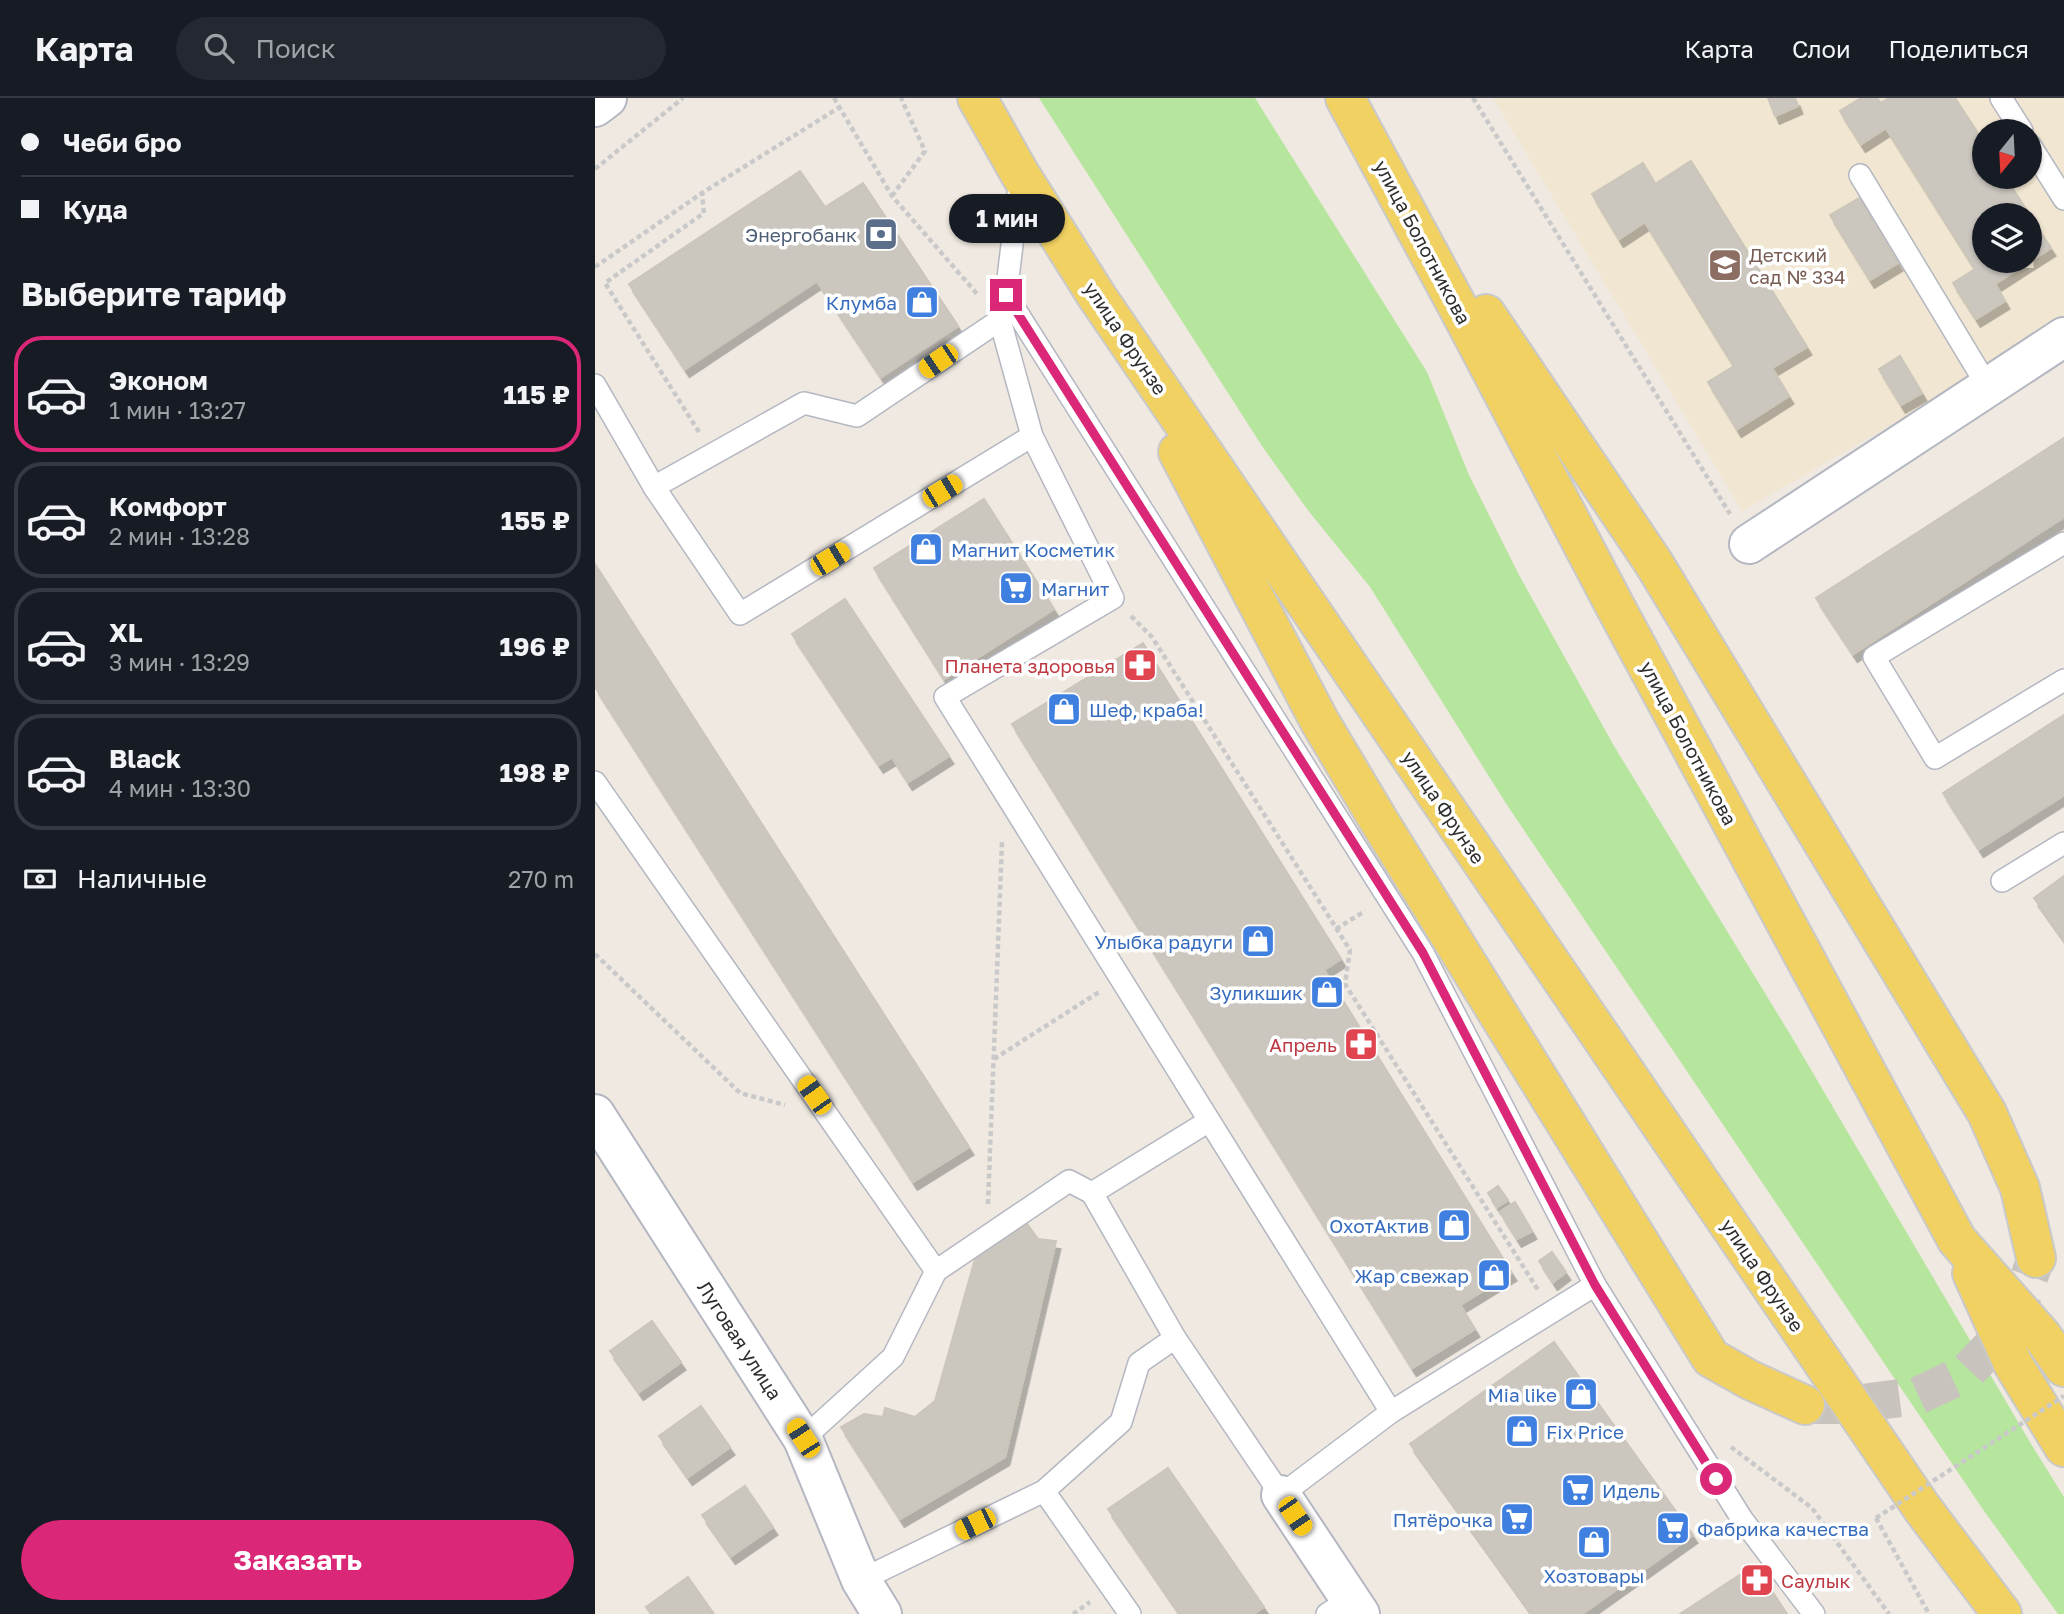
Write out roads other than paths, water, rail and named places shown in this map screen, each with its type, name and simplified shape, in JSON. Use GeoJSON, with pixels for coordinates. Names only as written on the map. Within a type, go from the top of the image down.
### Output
{"type":"FeatureCollection","features":[{"type":"Feature","properties":{"kind":"main road","name":"улица Фрунзе"},"geometry":{"type":"LineString","coordinates":[[977,98],[1020,174],[1096,295],[1922,1508]]}},
{"type":"Feature","properties":{"kind":"main road","name":"улица Болотникова"},"geometry":{"type":"LineString","coordinates":[[1345,98],[1629,633],[1957,1240],[2042,1336],[2064,1367]]}},
{"type":"Feature","properties":{"kind":"main road"},"geometry":{"type":"LineString","coordinates":[[1367,138],[1653,562],[1987,1113],[2020,1188],[2036,1258]]}},
{"type":"Feature","properties":{"kind":"main road"},"geometry":{"type":"LineString","coordinates":[[1096,295],[1305,696],[1379,821],[1711,1358],[1750,1380],[1805,1405]]}},
{"type":"Feature","properties":{"kind":"main road"},"geometry":{"type":"LineString","coordinates":[[1957,1240],[2013,1364],[2064,1447]]}},
{"type":"Feature","properties":{"kind":"main road"},"geometry":{"type":"LineString","coordinates":[[1922,1508],[1978,1614]]}},
{"type":"Feature","properties":{"kind":"main road"},"geometry":{"type":"LineString","coordinates":[[1922,1508],[2002,1614]]}},
{"type":"Feature","properties":{"kind":"street"},"geometry":{"type":"LineString","coordinates":[[595,107],[607,98]]}},
{"type":"Feature","properties":{"kind":"street"},"geometry":{"type":"LineString","coordinates":[[1749,544],[2064,337]]}},
{"type":"Feature","properties":{"kind":"street","name":"Луговая улица"},"geometry":{"type":"LineString","coordinates":[[595,1114],[803,1438],[861,1580],[882,1614]]}},
{"type":"Feature","properties":{"kind":"street"},"geometry":{"type":"LineString","coordinates":[[1281,1495],[1346,1609]]}},
{"type":"Feature","properties":{"kind":"lane"},"geometry":{"type":"LineString","coordinates":[[2001,98],[2014,119]]}},
{"type":"Feature","properties":{"kind":"lane"},"geometry":{"type":"LineString","coordinates":[[2042,164],[2064,199]]}},
{"type":"Feature","properties":{"kind":"lane"},"geometry":{"type":"LineString","coordinates":[[1020,174],[1006,295],[1000,320],[1032,436],[1112,598],[945,697],[1391,1412]]}},
{"type":"Feature","properties":{"kind":"lane"},"geometry":{"type":"LineString","coordinates":[[1860,175],[1988,387]]}},
{"type":"Feature","properties":{"kind":"lane"},"geometry":{"type":"LineString","coordinates":[[1006,295],[1423,953],[1595,1285],[1741,1519],[1814,1614]]}},
{"type":"Feature","properties":{"kind":"lane"},"geometry":{"type":"LineString","coordinates":[[654,487],[804,402],[857,416],[1000,320]]}},
{"type":"Feature","properties":{"kind":"lane"},"geometry":{"type":"LineString","coordinates":[[595,385],[654,487],[740,614],[1032,436]]}},
{"type":"Feature","properties":{"kind":"lane"},"geometry":{"type":"LineString","coordinates":[[2064,543],[1874,657],[1935,758],[2064,680]]}},
{"type":"Feature","properties":{"kind":"lane"},"geometry":{"type":"LineString","coordinates":[[595,782],[936,1271]]}},
{"type":"Feature","properties":{"kind":"lane"},"geometry":{"type":"LineString","coordinates":[[2002,881],[2064,843]]}},
{"type":"Feature","properties":{"kind":"lane"},"geometry":{"type":"LineString","coordinates":[[1092,1193],[1209,1121]]}},
{"type":"Feature","properties":{"kind":"lane"},"geometry":{"type":"LineString","coordinates":[[803,1438],[893,1357],[936,1271],[1069,1181],[1092,1193],[1175,1338],[1281,1495],[1391,1412],[1595,1285]]}},
{"type":"Feature","properties":{"kind":"lane"},"geometry":{"type":"LineString","coordinates":[[861,1580],[1044,1491],[1121,1422],[1139,1363],[1175,1338]]}},
{"type":"Feature","properties":{"kind":"lane"},"geometry":{"type":"LineString","coordinates":[[1044,1491],[1130,1614]]}},
{"type":"Feature","properties":{"kind":"tunnel"},"geometry":{"type":"LineString","coordinates":[[1805,1405],[1846,1405],[1917,1396],[1966,1373],[2012,1325],[2036,1258]]}},
{"type":"Feature","properties":{"kind":"place","name":"Энергобанк"},"geometry":{"type":"Point","coordinates":[881,234]}},
{"type":"Feature","properties":{"kind":"place","name":"Детский сад № 334"},"geometry":{"type":"Point","coordinates":[1725,265]}},
{"type":"Feature","properties":{"kind":"place","name":"Клумба"},"geometry":{"type":"Point","coordinates":[922,302]}},
{"type":"Feature","properties":{"kind":"place","name":"Магнит Косметик"},"geometry":{"type":"Point","coordinates":[926,549]}},
{"type":"Feature","properties":{"kind":"place","name":"Магнит"},"geometry":{"type":"Point","coordinates":[1016,588]}},
{"type":"Feature","properties":{"kind":"place","name":"Планета здоровья"},"geometry":{"type":"Point","coordinates":[1140,665]}},
{"type":"Feature","properties":{"kind":"place","name":"Шеф, краба!"},"geometry":{"type":"Point","coordinates":[1064,709]}},
{"type":"Feature","properties":{"kind":"place","name":"Улыбка радуги"},"geometry":{"type":"Point","coordinates":[1258,941]}},
{"type":"Feature","properties":{"kind":"place","name":"Зуликшик"},"geometry":{"type":"Point","coordinates":[1327,992]}},
{"type":"Feature","properties":{"kind":"place","name":"Апрель"},"geometry":{"type":"Point","coordinates":[1361,1044]}},
{"type":"Feature","properties":{"kind":"place","name":"ОхотАктив"},"geometry":{"type":"Point","coordinates":[1454,1225]}},
{"type":"Feature","properties":{"kind":"place","name":"Жар свежар"},"geometry":{"type":"Point","coordinates":[1494,1275]}},
{"type":"Feature","properties":{"kind":"place","name":"Mia like"},"geometry":{"type":"Point","coordinates":[1581,1394]}},
{"type":"Feature","properties":{"kind":"place","name":"Fix Price"},"geometry":{"type":"Point","coordinates":[1522,1431]}},
{"type":"Feature","properties":{"kind":"place","name":"Идель"},"geometry":{"type":"Point","coordinates":[1578,1490]}},
{"type":"Feature","properties":{"kind":"place","name":"Пятёрочка"},"geometry":{"type":"Point","coordinates":[1517,1519]}},
{"type":"Feature","properties":{"kind":"place","name":"Фабрика качества"},"geometry":{"type":"Point","coordinates":[1673,1528]}},
{"type":"Feature","properties":{"kind":"place","name":"Хозтовары"},"geometry":{"type":"Point","coordinates":[1594,1542]}},
{"type":"Feature","properties":{"kind":"place","name":"Саулык"},"geometry":{"type":"Point","coordinates":[1757,1580]}}]}
